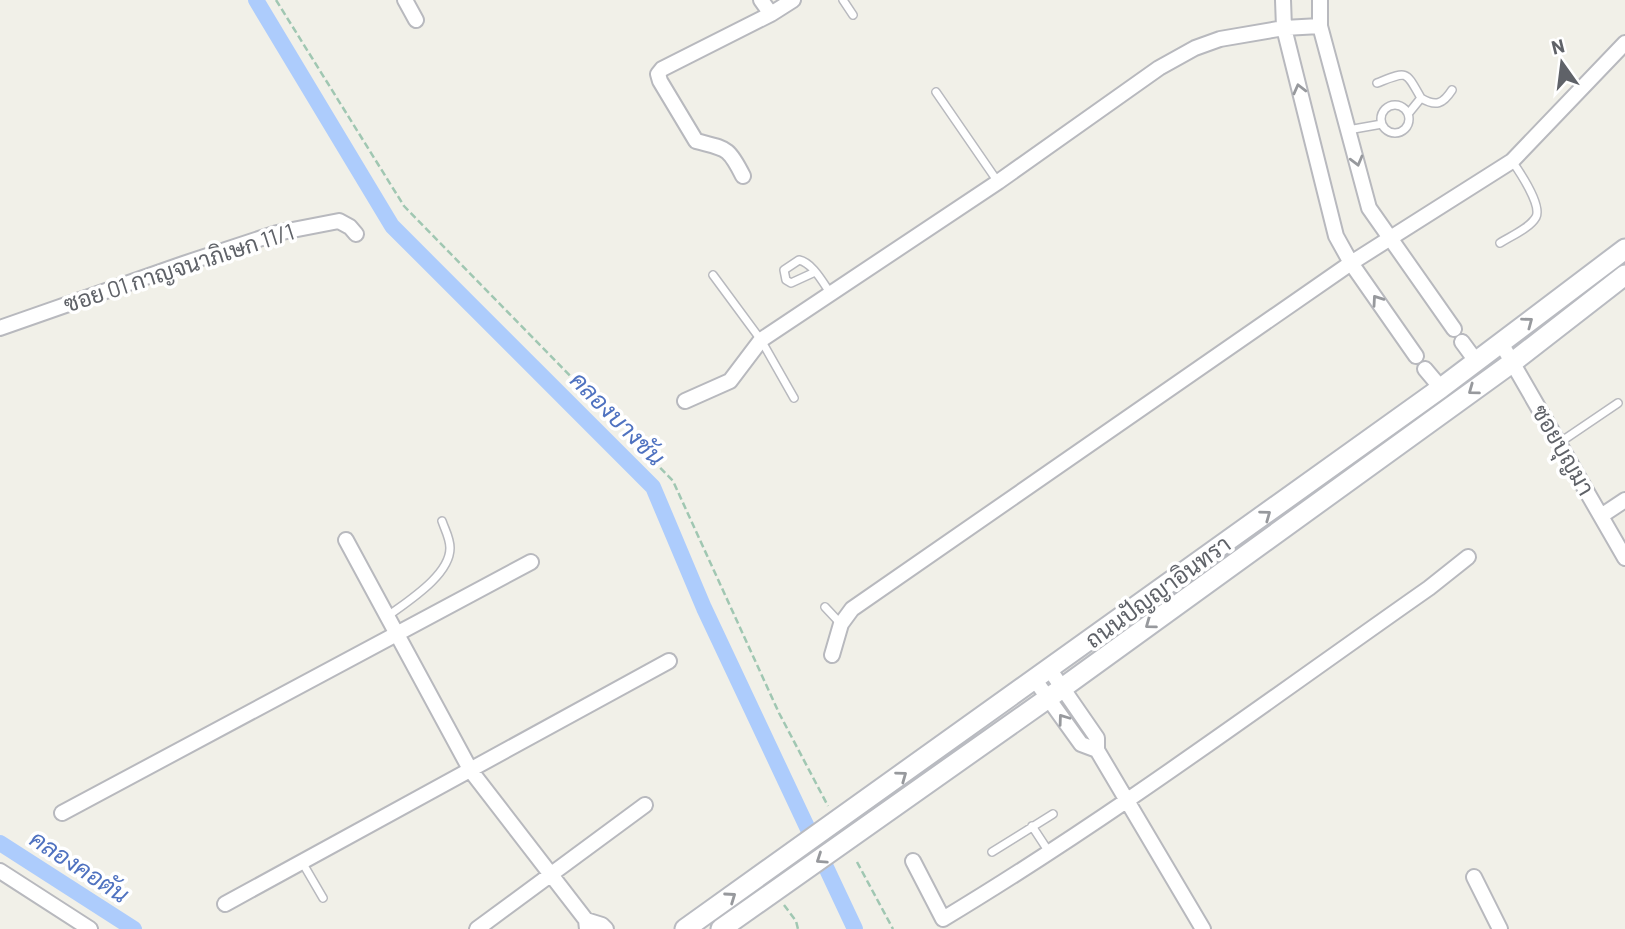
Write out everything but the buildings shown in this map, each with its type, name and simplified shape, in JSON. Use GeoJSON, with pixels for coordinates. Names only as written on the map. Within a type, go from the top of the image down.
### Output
{"type":"FeatureCollection","features":[{"type":"Feature","properties":{"kind":"main road","name":"ถนนปัญญาอินทรา"},"geometry":{"type":"LineString","coordinates":[[721,929],[847,816],[1441,388],[1625,249]]}},
{"type":"Feature","properties":{"kind":"main road","name":"ถนนปัญญาอินทรา"},"geometry":{"type":"LineString","coordinates":[[685,929],[777,881],[860,832],[1513,362],[1625,275]]}},
{"type":"Feature","properties":{"kind":"street"},"geometry":{"type":"LineString","coordinates":[[405,0],[416,20]]}},
{"type":"Feature","properties":{"kind":"street"},"geometry":{"type":"LineString","coordinates":[[761,0],[771,14]]}},
{"type":"Feature","properties":{"kind":"street"},"geometry":{"type":"LineString","coordinates":[[743,176],[734,159],[723,148],[713,143],[696,141],[658,74],[662,69],[771,14],[793,0]]}},
{"type":"Feature","properties":{"kind":"street"},"geometry":{"type":"LineString","coordinates":[[1283,0],[1284,28],[1336,236],[1351,263],[1416,356]]}},
{"type":"Feature","properties":{"kind":"street"},"geometry":{"type":"LineString","coordinates":[[1320,0],[1320,26],[1369,208],[1454,329]]}},
{"type":"Feature","properties":{"kind":"street"},"geometry":{"type":"LineString","coordinates":[[685,401],[730,381],[761,340],[998,182],[1159,68],[1195,48],[1220,39],[1284,28],[1320,26]]}},
{"type":"Feature","properties":{"kind":"street"},"geometry":{"type":"LineString","coordinates":[[832,655],[841,624],[852,609],[1351,263],[1512,161],[1625,43]]}},
{"type":"Feature","properties":{"kind":"street","name":"ซอย 01 กาญจนาภิเษก 11/1"},"geometry":{"type":"LineString","coordinates":[[0,328],[277,233],[339,221],[356,234]]}},
{"type":"Feature","properties":{"kind":"street"},"geometry":{"type":"LineString","coordinates":[[1462,342],[1476,361]]}},
{"type":"Feature","properties":{"kind":"street","name":"ซอยบุญมา"},"geometry":{"type":"LineString","coordinates":[[1501,343],[1625,558]]}},
{"type":"Feature","properties":{"kind":"street"},"geometry":{"type":"LineString","coordinates":[[1425,369],[1441,388]]}},
{"type":"Feature","properties":{"kind":"street"},"geometry":{"type":"LineString","coordinates":[[1601,516],[1625,500]]}},
{"type":"Feature","properties":{"kind":"street"},"geometry":{"type":"LineString","coordinates":[[346,540],[471,771],[552,874],[587,924],[602,925],[606,929]]}},
{"type":"Feature","properties":{"kind":"street"},"geometry":{"type":"LineString","coordinates":[[913,861],[946,924],[1408,602],[1468,557]]}},
{"type":"Feature","properties":{"kind":"street"},"geometry":{"type":"LineString","coordinates":[[62,813],[531,562]]}},
{"type":"Feature","properties":{"kind":"street"},"geometry":{"type":"LineString","coordinates":[[225,904],[669,661]]}},
{"type":"Feature","properties":{"kind":"street"},"geometry":{"type":"LineString","coordinates":[[1043,675],[1054,693],[1097,738],[1097,750],[1203,929]]}},
{"type":"Feature","properties":{"kind":"street"},"geometry":{"type":"LineString","coordinates":[[477,929],[645,805]]}},
{"type":"Feature","properties":{"kind":"street"},"geometry":{"type":"LineString","coordinates":[[0,872],[90,929]]}},
{"type":"Feature","properties":{"kind":"street"},"geometry":{"type":"LineString","coordinates":[[1474,877],[1500,929]]}},
{"type":"Feature","properties":{"kind":"lane"},"geometry":{"type":"LineString","coordinates":[[843,0],[853,15]]}},
{"type":"Feature","properties":{"kind":"lane"},"geometry":{"type":"LineString","coordinates":[[1377,83],[1401,74],[1408,76],[1416,84],[1422,98],[1431,104],[1446,99],[1452,90]]}},
{"type":"Feature","properties":{"kind":"lane"},"geometry":{"type":"LineString","coordinates":[[936,92],[998,182]]}},
{"type":"Feature","properties":{"kind":"lane"},"geometry":{"type":"LineString","coordinates":[[1408,114],[1401,106],[1390,106],[1382,113],[1382,124],[1389,132],[1400,132],[1408,125],[1408,114],[1422,98]]}},
{"type":"Feature","properties":{"kind":"lane"},"geometry":{"type":"LineString","coordinates":[[1348,130],[1382,124]]}},
{"type":"Feature","properties":{"kind":"lane"},"geometry":{"type":"LineString","coordinates":[[1500,243],[1536,217],[1537,210],[1526,181],[1512,161]]}},
{"type":"Feature","properties":{"kind":"lane"},"geometry":{"type":"LineString","coordinates":[[815,272],[831,294]]}},
{"type":"Feature","properties":{"kind":"lane"},"geometry":{"type":"LineString","coordinates":[[713,275],[761,340],[794,398]]}},
{"type":"Feature","properties":{"kind":"lane"},"geometry":{"type":"LineString","coordinates":[[1559,443],[1618,403]]}},
{"type":"Feature","properties":{"kind":"lane"},"geometry":{"type":"LineString","coordinates":[[387,617],[438,576],[450,551],[442,521]]}},
{"type":"Feature","properties":{"kind":"lane"},"geometry":{"type":"LineString","coordinates":[[825,607],[841,624]]}},
{"type":"Feature","properties":{"kind":"lane"},"geometry":{"type":"LineString","coordinates":[[992,852],[1053,814]]}},
{"type":"Feature","properties":{"kind":"lane"},"geometry":{"type":"LineString","coordinates":[[1032,827],[1049,852]]}},
{"type":"Feature","properties":{"kind":"lane"},"geometry":{"type":"LineString","coordinates":[[302,862],[323,898]]}},
{"type":"Feature","properties":{"kind":"path"},"geometry":{"type":"LineString","coordinates":[[276,0],[404,206],[673,481],[779,713],[828,807]]}},
{"type":"Feature","properties":{"kind":"path"},"geometry":{"type":"LineString","coordinates":[[857,862],[893,929]]}},
{"type":"Feature","properties":{"kind":"path"},"geometry":{"type":"LineString","coordinates":[[777,881],[798,929]]}},
{"type":"Feature","properties":{"kind":"waterway","name":"คลองบางชัน"},"geometry":{"type":"LineString","coordinates":[[256,0],[392,226],[653,487],[704,608],[855,929]]}},
{"type":"Feature","properties":{"kind":"waterway","name":"คลองคอตัน"},"geometry":{"type":"LineString","coordinates":[[0,843],[134,929]]}}]}
